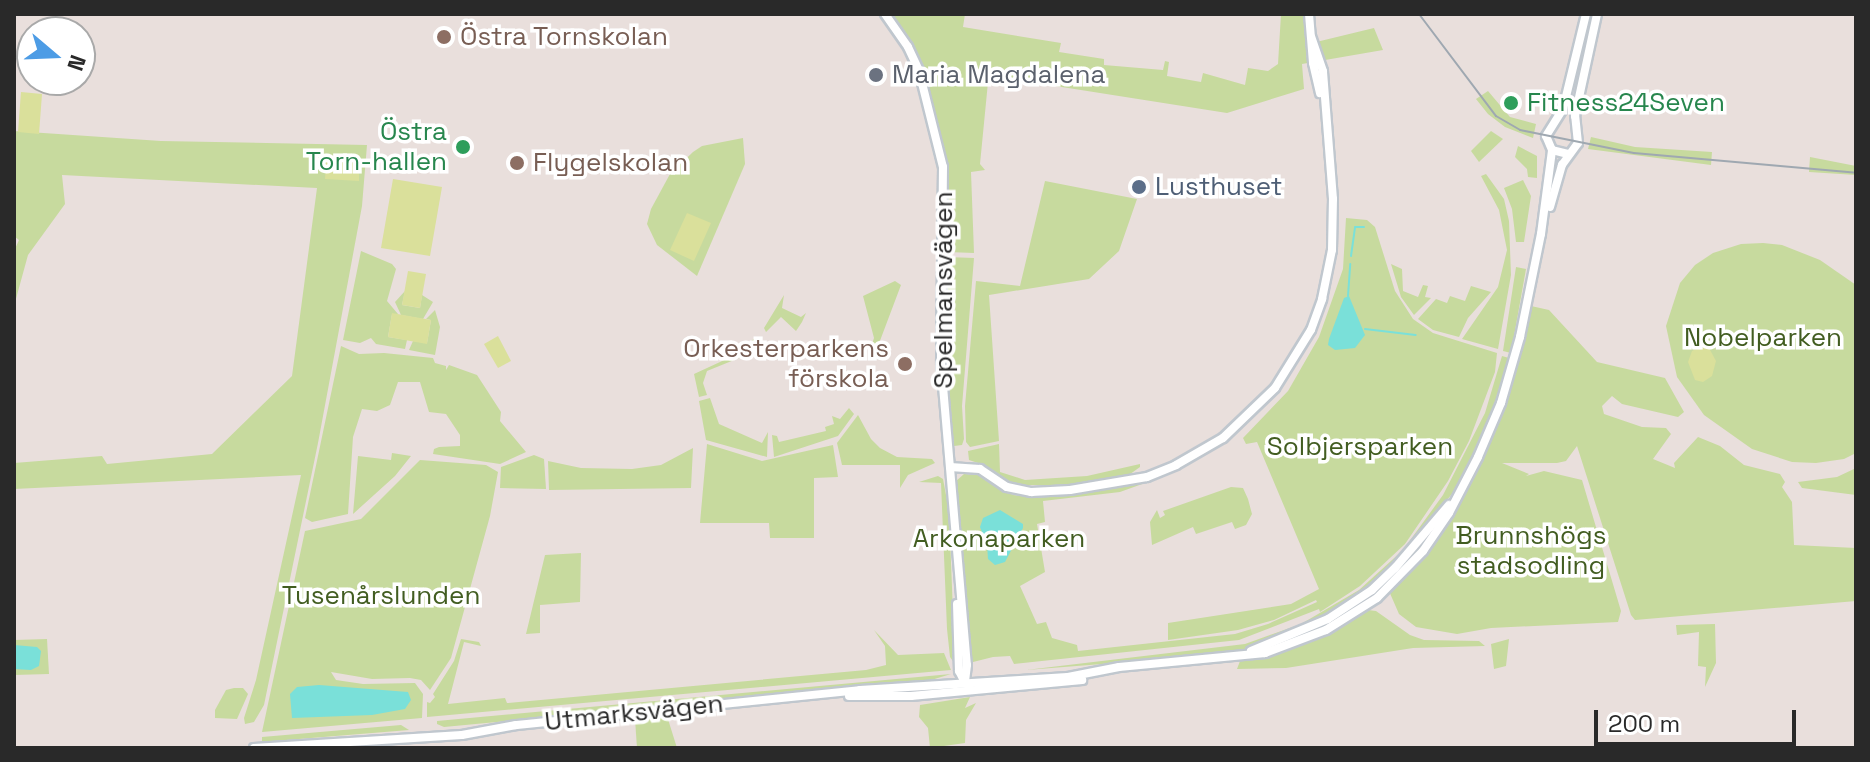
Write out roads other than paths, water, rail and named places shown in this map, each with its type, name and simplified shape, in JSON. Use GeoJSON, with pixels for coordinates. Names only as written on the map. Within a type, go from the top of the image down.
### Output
{"type":"FeatureCollection","features":[{"type":"Feature","properties":{"kind":"main road","name":"Spelmansvägen"},"geometry":{"type":"LineString","coordinates":[[885,14],[896,27],[919,71],[939,142],[944,212],[941,363],[967,665],[965,682]]}},
{"type":"Feature","properties":{"kind":"main road"},"geometry":{"type":"LineString","coordinates":[[950,467],[980,469],[1007,487],[1031,492],[1147,477],[1176,465],[1223,438],[1275,388],[1303,347],[1327,281],[1333,219],[1321,64],[1311,37],[1309,14]]}},
{"type":"Feature","properties":{"kind":"main road"},"geometry":{"type":"LineString","coordinates":[[1541,234],[1552,150],[1546,136],[1556,123],[1586,14]]}},
{"type":"Feature","properties":{"kind":"main road"},"geometry":{"type":"LineString","coordinates":[[1541,234],[1568,154],[1578,143],[1575,127],[1597,14]]}},
{"type":"Feature","properties":{"kind":"main road"},"geometry":{"type":"LineString","coordinates":[[1556,123],[1566,122],[1575,127]]}},
{"type":"Feature","properties":{"kind":"main road"},"geometry":{"type":"LineString","coordinates":[[1552,150],[1568,154]]}},
{"type":"Feature","properties":{"kind":"main road","name":"Utmarksvägen"},"geometry":{"type":"LineString","coordinates":[[254,748],[462,735],[571,719],[936,683],[981,685],[1232,657],[1308,628],[1374,594],[1467,478],[1510,376],[1541,234]]}},
{"type":"Feature","properties":{"kind":"main road","name":"Spelmansvägen"},"geometry":{"type":"LineString","coordinates":[[958,579],[959,671],[974,692]]}},
{"type":"Feature","properties":{"kind":"main road","name":"Utmarksvägen"},"geometry":{"type":"LineString","coordinates":[[825,695],[883,697],[974,692],[1070,682],[1149,665]]}},
{"type":"Feature","properties":{"kind":"main road"},"geometry":{"type":"LineString","coordinates":[[936,683],[959,671]]}},
{"type":"Feature","properties":{"kind":"main road"},"geometry":{"type":"LineString","coordinates":[[883,697],[957,690],[965,682]]}},
{"type":"Feature","properties":{"kind":"water"},"geometry":{"type":"Polygon","coordinates":[[[1349,296],[1365,335],[1355,348],[1335,350],[1328,345],[1329,339],[1344,298],[1349,296]]]}},
{"type":"Feature","properties":{"kind":"water"},"geometry":{"type":"Polygon","coordinates":[[[1000,510],[1023,524],[1023,528],[1005,562],[995,565],[988,559],[987,545],[980,527],[983,518],[1000,510]]]}},
{"type":"Feature","properties":{"kind":"water"},"geometry":{"type":"Polygon","coordinates":[[[14,645],[37,647],[41,651],[39,666],[31,670],[14,669],[14,645]]]}},
{"type":"Feature","properties":{"kind":"water"},"geometry":{"type":"Polygon","coordinates":[[[319,685],[408,692],[411,700],[405,709],[372,715],[292,718],[290,694],[297,687],[319,685]]]}},
{"type":"Feature","properties":{"kind":"waterway"},"geometry":{"type":"LineString","coordinates":[[1351,256],[1355,227],[1364,227]]}},
{"type":"Feature","properties":{"kind":"waterway"},"geometry":{"type":"LineString","coordinates":[[1348,296],[1350,264]]}},
{"type":"Feature","properties":{"kind":"waterway"},"geometry":{"type":"LineString","coordinates":[[1365,329],[1416,335]]}},
{"type":"Feature","properties":{"kind":"tram line"},"geometry":{"type":"LineString","coordinates":[[1419,14],[1496,116],[1520,130],[1634,153],[1856,173]]}},
{"type":"Feature","properties":{"kind":"place","name":"Östra Tornskolan"},"geometry":{"type":"Point","coordinates":[444,37]}},
{"type":"Feature","properties":{"kind":"place","name":"Maria Magdalena"},"geometry":{"type":"Point","coordinates":[876,75]}},
{"type":"Feature","properties":{"kind":"place","name":"Fitness24Seven"},"geometry":{"type":"Point","coordinates":[1511,103]}},
{"type":"Feature","properties":{"kind":"place","name":"Östra Torn-hallen"},"geometry":{"type":"Point","coordinates":[463,147]}},
{"type":"Feature","properties":{"kind":"place","name":"Flygelskolan"},"geometry":{"type":"Point","coordinates":[517,163]}},
{"type":"Feature","properties":{"kind":"place","name":"Lusthuset"},"geometry":{"type":"Point","coordinates":[1139,187]}},
{"type":"Feature","properties":{"kind":"place","name":"Orkesterparkens förskola"},"geometry":{"type":"Point","coordinates":[905,364]}},
{"type":"Feature","properties":{"kind":"park label","name":"Nobelparken"},"geometry":{"type":"Point","coordinates":[1763,338]}},
{"type":"Feature","properties":{"kind":"park label","name":"Solbjersparken"},"geometry":{"type":"Point","coordinates":[1360,447]}},
{"type":"Feature","properties":{"kind":"park label","name":"Arkonaparken"},"geometry":{"type":"Point","coordinates":[999,539]}},
{"type":"Feature","properties":{"kind":"park label","name":"Brunnshögs stadsodling"},"geometry":{"type":"Point","coordinates":[1531,551]}},
{"type":"Feature","properties":{"kind":"park label","name":"Tusenårslunden"},"geometry":{"type":"Point","coordinates":[381,596]}}]}
